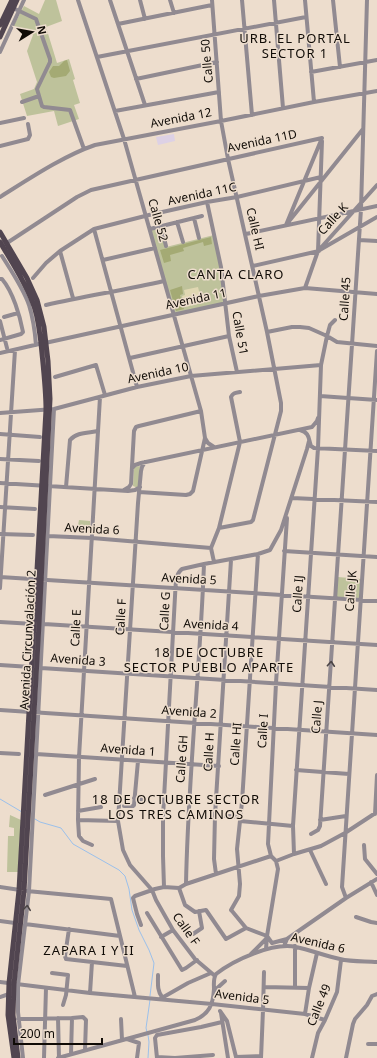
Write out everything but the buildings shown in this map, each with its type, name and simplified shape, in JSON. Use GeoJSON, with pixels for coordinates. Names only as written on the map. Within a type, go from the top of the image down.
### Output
{"type":"FeatureCollection","features":[{"type":"Feature","properties":{"kind":"main road"},"geometry":{"type":"LineString","coordinates":[[0,26],[12,0]]}},
{"type":"Feature","properties":{"kind":"main road"},"geometry":{"type":"LineString","coordinates":[[0,37],[17,0]]}},
{"type":"Feature","properties":{"kind":"main road","name":"Avenida Circunvalación 2"},"geometry":{"type":"LineString","coordinates":[[0,232],[27,278],[37,300],[42,320],[41,344],[45,384],[50,410],[51,440],[46,486],[46,542],[34,624],[31,667],[35,739],[28,812]]}},
{"type":"Feature","properties":{"kind":"main road","name":"Avenida Circunvalación 2"},"geometry":{"type":"LineString","coordinates":[[0,242],[3,255],[16,273],[33,302],[33,313],[41,344]]}},
{"type":"Feature","properties":{"kind":"main road","name":"Avenida Circunvalación 2"},"geometry":{"type":"LineString","coordinates":[[14,1058],[8,1015],[9,994],[14,984],[20,951],[34,712],[42,607],[41,580],[50,410]]}},
{"type":"Feature","properties":{"kind":"main road","name":"Avenida Circunvalación 2"},"geometry":{"type":"LineString","coordinates":[[18,1058],[13,1015],[15,923],[24,891]]}},
{"type":"Feature","properties":{"kind":"street"},"geometry":{"type":"LineString","coordinates":[[0,52],[24,0]]}},
{"type":"Feature","properties":{"kind":"street","name":"Calle 52"},"geometry":{"type":"LineString","coordinates":[[78,0],[124,139],[201,411],[205,438],[202,449]]}},
{"type":"Feature","properties":{"kind":"street"},"geometry":{"type":"LineString","coordinates":[[110,0],[145,105]]}},
{"type":"Feature","properties":{"kind":"street"},"geometry":{"type":"LineString","coordinates":[[140,0],[145,19]]}},
{"type":"Feature","properties":{"kind":"street"},"geometry":{"type":"LineString","coordinates":[[170,0],[174,13]]}},
{"type":"Feature","properties":{"kind":"street","name":"Calle 50"},"geometry":{"type":"LineString","coordinates":[[212,0],[221,121]]}},
{"type":"Feature","properties":{"kind":"street"},"geometry":{"type":"LineString","coordinates":[[242,0],[252,115]]}},
{"type":"Feature","properties":{"kind":"street"},"geometry":{"type":"LineString","coordinates":[[274,0],[283,108]]}},
{"type":"Feature","properties":{"kind":"street"},"geometry":{"type":"LineString","coordinates":[[305,0],[314,102]]}},
{"type":"Feature","properties":{"kind":"street"},"geometry":{"type":"LineString","coordinates":[[333,0],[340,67]]}},
{"type":"Feature","properties":{"kind":"street","name":"Calle 45"},"geometry":{"type":"LineString","coordinates":[[335,598],[361,208],[367,0]]}},
{"type":"Feature","properties":{"kind":"street"},"geometry":{"type":"LineString","coordinates":[[118,24],[212,5]]}},
{"type":"Feature","properties":{"kind":"street"},"geometry":{"type":"LineString","coordinates":[[13,8],[36,20],[51,60],[37,90],[43,107],[70,110],[84,149]]}},
{"type":"Feature","properties":{"kind":"street"},"geometry":{"type":"LineString","coordinates":[[97,57],[306,17]]}},
{"type":"Feature","properties":{"kind":"street"},"geometry":{"type":"LineString","coordinates":[[311,72],[377,60]]}},
{"type":"Feature","properties":{"kind":"street"},"geometry":{"type":"LineString","coordinates":[[136,79],[217,62]]}},
{"type":"Feature","properties":{"kind":"street","name":"Avenida 12"},"geometry":{"type":"LineString","coordinates":[[0,197],[47,168],[95,145],[377,91]]}},
{"type":"Feature","properties":{"kind":"street"},"geometry":{"type":"LineString","coordinates":[[115,111],[219,92]]}},
{"type":"Feature","properties":{"kind":"street"},"geometry":{"type":"LineString","coordinates":[[22,102],[39,96]]}},
{"type":"Feature","properties":{"kind":"street"},"geometry":{"type":"LineString","coordinates":[[0,123],[24,118]]}},
{"type":"Feature","properties":{"kind":"street","name":"Calle HI"},"geometry":{"type":"LineString","coordinates":[[219,528],[251,522],[253,520],[282,411],[275,369],[228,159],[221,121]]}},
{"type":"Feature","properties":{"kind":"street"},"geometry":{"type":"LineString","coordinates":[[0,146],[28,139],[30,136],[28,124]]}},
{"type":"Feature","properties":{"kind":"street"},"geometry":{"type":"LineString","coordinates":[[286,225],[363,129]]}},
{"type":"Feature","properties":{"kind":"street"},"geometry":{"type":"LineString","coordinates":[[286,225],[322,138]]}},
{"type":"Feature","properties":{"kind":"street"},"geometry":{"type":"LineString","coordinates":[[305,288],[318,251],[322,138]]}},
{"type":"Feature","properties":{"kind":"street","name":"Avenida 11D"},"geometry":{"type":"LineString","coordinates":[[6,243],[86,192],[96,188],[322,138]]}},
{"type":"Feature","properties":{"kind":"street","name":"Avenida 11C"},"geometry":{"type":"LineString","coordinates":[[33,278],[46,262],[94,229],[321,177]]}},
{"type":"Feature","properties":{"kind":"street","name":"Calle K"},"geometry":{"type":"LineString","coordinates":[[318,251],[377,185]]}},
{"type":"Feature","properties":{"kind":"street","name":"Calle 51"},"geometry":{"type":"LineString","coordinates":[[207,202],[221,267],[229,336],[238,372]]}},
{"type":"Feature","properties":{"kind":"street"},"geometry":{"type":"LineString","coordinates":[[246,234],[361,208],[377,206]]}},
{"type":"Feature","properties":{"kind":"street"},"geometry":{"type":"LineString","coordinates":[[253,266],[318,251],[377,213]]}},
{"type":"Feature","properties":{"kind":"street"},"geometry":{"type":"LineString","coordinates":[[150,229],[202,216]]}},
{"type":"Feature","properties":{"kind":"street","name":"Calle K"},"geometry":{"type":"LineString","coordinates":[[318,251],[377,217]]}},
{"type":"Feature","properties":{"kind":"street"},"geometry":{"type":"LineString","coordinates":[[194,218],[199,238]]}},
{"type":"Feature","properties":{"kind":"street"},"geometry":{"type":"LineString","coordinates":[[177,222],[183,242]]}},
{"type":"Feature","properties":{"kind":"street"},"geometry":{"type":"LineString","coordinates":[[161,226],[166,246]]}},
{"type":"Feature","properties":{"kind":"street"},"geometry":{"type":"LineString","coordinates":[[94,229],[137,387]]}},
{"type":"Feature","properties":{"kind":"street"},"geometry":{"type":"LineString","coordinates":[[359,240],[377,241]]}},
{"type":"Feature","properties":{"kind":"street"},"geometry":{"type":"LineString","coordinates":[[103,260],[155,248]]}},
{"type":"Feature","properties":{"kind":"street"},"geometry":{"type":"LineString","coordinates":[[60,251],[73,298]]}},
{"type":"Feature","properties":{"kind":"street"},"geometry":{"type":"LineString","coordinates":[[0,280],[2,279],[12,296],[23,332],[21,334],[2,339]]}},
{"type":"Feature","properties":{"kind":"street"},"geometry":{"type":"LineString","coordinates":[[46,305],[73,298],[164,281]]}},
{"type":"Feature","properties":{"kind":"street","name":"Avenida 11"},"geometry":{"type":"LineString","coordinates":[[0,353],[225,303],[305,288],[377,294]]}},
{"type":"Feature","properties":{"kind":"street"},"geometry":{"type":"LineString","coordinates":[[7,348],[2,339],[2,319],[18,313]]}},
{"type":"Feature","properties":{"kind":"street","name":"Calle IJ"},"geometry":{"type":"LineString","coordinates":[[294,854],[293,826],[296,770],[318,448],[321,365],[330,324],[335,320]]}},
{"type":"Feature","properties":{"kind":"street"},"geometry":{"type":"LineString","coordinates":[[267,332],[300,327],[309,328],[337,342],[377,346]]}},
{"type":"Feature","properties":{"kind":"street"},"geometry":{"type":"LineString","coordinates":[[130,358],[229,336]]}},
{"type":"Feature","properties":{"kind":"street"},"geometry":{"type":"LineString","coordinates":[[0,588],[2,507],[8,460],[15,350]]}},
{"type":"Feature","properties":{"kind":"street","name":"Calle JK"},"geometry":{"type":"LineString","coordinates":[[346,898],[342,887],[345,833],[367,502],[376,400],[377,351]]}},
{"type":"Feature","properties":{"kind":"street","name":"Calle E"},"geometry":{"type":"LineString","coordinates":[[55,377],[95,365],[97,367],[103,396],[98,431],[78,784],[79,836],[83,841],[92,845]]}},
{"type":"Feature","properties":{"kind":"street","name":"Avenida 10"},"geometry":{"type":"LineString","coordinates":[[0,413],[50,410],[137,387],[191,376],[321,365]]}},
{"type":"Feature","properties":{"kind":"street"},"geometry":{"type":"LineString","coordinates":[[214,562],[211,548],[219,528],[240,442],[231,397],[232,394],[240,392]]}},
{"type":"Feature","properties":{"kind":"street"},"geometry":{"type":"LineString","coordinates":[[320,396],[376,400]]}},
{"type":"Feature","properties":{"kind":"street"},"geometry":{"type":"LineString","coordinates":[[138,503],[131,484],[134,431],[136,427],[201,411]]}},
{"type":"Feature","properties":{"kind":"street"},"geometry":{"type":"LineString","coordinates":[[132,468],[143,462],[312,427],[317,421],[319,414]]}},
{"type":"Feature","properties":{"kind":"street"},"geometry":{"type":"LineString","coordinates":[[300,430],[306,431],[311,446],[314,448],[377,451]]}},
{"type":"Feature","properties":{"kind":"street"},"geometry":{"type":"LineString","coordinates":[[66,487],[70,440],[78,435],[98,431]]}},
{"type":"Feature","properties":{"kind":"street"},"geometry":{"type":"LineString","coordinates":[[0,434],[40,437]]}},
{"type":"Feature","properties":{"kind":"street"},"geometry":{"type":"LineString","coordinates":[[205,438],[208,443],[214,447]]}},
{"type":"Feature","properties":{"kind":"street","name":"Calle G"},"geometry":{"type":"LineString","coordinates":[[164,887],[163,817],[176,578],[180,571],[204,564],[231,560],[270,550],[281,530],[308,449],[309,441]]}},
{"type":"Feature","properties":{"kind":"street"},"geometry":{"type":"LineString","coordinates":[[0,483],[123,491],[140,489],[186,495],[193,491],[202,449]]}},
{"type":"Feature","properties":{"kind":"street"},"geometry":{"type":"LineString","coordinates":[[191,452],[197,456],[200,461]]}},
{"type":"Feature","properties":{"kind":"street"},"geometry":{"type":"LineString","coordinates":[[133,455],[136,459],[143,462]]}},
{"type":"Feature","properties":{"kind":"street"},"geometry":{"type":"LineString","coordinates":[[0,459],[39,461]]}},
{"type":"Feature","properties":{"kind":"street","name":"Calle F"},"geometry":{"type":"LineString","coordinates":[[143,462],[138,503],[118,821],[123,850],[130,865],[152,890],[173,930],[197,960],[213,975]]}},
{"type":"Feature","properties":{"kind":"street"},"geometry":{"type":"LineString","coordinates":[[123,491],[131,484]]}},
{"type":"Feature","properties":{"kind":"street"},"geometry":{"type":"LineString","coordinates":[[46,486],[48,536],[46,542]]}},
{"type":"Feature","properties":{"kind":"street"},"geometry":{"type":"LineString","coordinates":[[292,498],[377,502]]}},
{"type":"Feature","properties":{"kind":"street"},"geometry":{"type":"LineString","coordinates":[[2,507],[35,510]]}},
{"type":"Feature","properties":{"kind":"street","name":"Calle I"},"geometry":{"type":"LineString","coordinates":[[271,856],[268,844],[273,728],[288,510]]}},
{"type":"Feature","properties":{"kind":"street"},"geometry":{"type":"LineString","coordinates":[[2,534],[33,535]]}},
{"type":"Feature","properties":{"kind":"street","name":"Avenida 6"},"geometry":{"type":"LineString","coordinates":[[48,536],[136,541],[211,548]]}},
{"type":"Feature","properties":{"kind":"street"},"geometry":{"type":"LineString","coordinates":[[284,551],[377,557]]}},
{"type":"Feature","properties":{"kind":"street","name":"Calle HI"},"geometry":{"type":"LineString","coordinates":[[246,928],[231,910],[239,896],[240,884],[237,849],[247,726],[258,554]]}},
{"type":"Feature","properties":{"kind":"street","name":"Calle H"},"geometry":{"type":"LineString","coordinates":[[216,874],[214,859],[216,815],[231,560]]}},
{"type":"Feature","properties":{"kind":"street","name":"Calle GH"},"geometry":{"type":"LineString","coordinates":[[186,884],[191,764],[195,722],[204,564]]}},
{"type":"Feature","properties":{"kind":"street","name":"Avenida 5"},"geometry":{"type":"LineString","coordinates":[[0,577],[377,601]]}},
{"type":"Feature","properties":{"kind":"street","name":"Calle J"},"geometry":{"type":"LineString","coordinates":[[312,834],[319,829],[320,820],[335,598]]}},
{"type":"Feature","properties":{"kind":"street"},"geometry":{"type":"LineString","coordinates":[[34,712],[41,668],[40,640],[44,624],[42,607]]}},
{"type":"Feature","properties":{"kind":"street"},"geometry":{"type":"LineString","coordinates":[[0,622],[34,624]]}},
{"type":"Feature","properties":{"kind":"street","name":"Avenida 4"},"geometry":{"type":"LineString","coordinates":[[44,624],[377,645]]}},
{"type":"Feature","properties":{"kind":"street"},"geometry":{"type":"LineString","coordinates":[[0,665],[31,667]]}},
{"type":"Feature","properties":{"kind":"street","name":"Avenida 3"},"geometry":{"type":"LineString","coordinates":[[41,668],[377,690]]}},
{"type":"Feature","properties":{"kind":"street","name":"Avenida 2"},"geometry":{"type":"LineString","coordinates":[[0,710],[125,717],[377,735]]}},
{"type":"Feature","properties":{"kind":"street"},"geometry":{"type":"LineString","coordinates":[[20,951],[25,924],[24,891],[28,812],[36,754],[35,739]]}},
{"type":"Feature","properties":{"kind":"street"},"geometry":{"type":"LineString","coordinates":[[0,753],[19,754]]}},
{"type":"Feature","properties":{"kind":"street","name":"Avenida 1"},"geometry":{"type":"LineString","coordinates":[[36,754],[219,766]]}},
{"type":"Feature","properties":{"kind":"street"},"geometry":{"type":"LineString","coordinates":[[124,806],[134,806],[138,761]]}},
{"type":"Feature","properties":{"kind":"street"},"geometry":{"type":"LineString","coordinates":[[296,770],[349,774]]}},
{"type":"Feature","properties":{"kind":"street"},"geometry":{"type":"LineString","coordinates":[[276,861],[322,846],[376,813],[377,775]]}},
{"type":"Feature","properties":{"kind":"street"},"geometry":{"type":"LineString","coordinates":[[45,795],[95,779]]}},
{"type":"Feature","properties":{"kind":"street"},"geometry":{"type":"LineString","coordinates":[[134,798],[146,800]]}},
{"type":"Feature","properties":{"kind":"street"},"geometry":{"type":"LineString","coordinates":[[78,811],[101,807]]}},
{"type":"Feature","properties":{"kind":"street"},"geometry":{"type":"LineString","coordinates":[[216,815],[293,826]]}},
{"type":"Feature","properties":{"kind":"street"},"geometry":{"type":"LineString","coordinates":[[320,820],[346,816]]}},
{"type":"Feature","properties":{"kind":"street"},"geometry":{"type":"LineString","coordinates":[[78,820],[118,821]]}},
{"type":"Feature","properties":{"kind":"street"},"geometry":{"type":"LineString","coordinates":[[364,845],[365,859],[377,874]]}},
{"type":"Feature","properties":{"kind":"street"},"geometry":{"type":"LineString","coordinates":[[310,850],[326,884]]}},
{"type":"Feature","properties":{"kind":"street"},"geometry":{"type":"LineString","coordinates":[[141,925],[133,898],[164,887],[178,888],[271,856],[276,861],[278,869],[266,949]]}},
{"type":"Feature","properties":{"kind":"street"},"geometry":{"type":"LineString","coordinates":[[178,888],[185,905],[195,912],[206,910],[226,939],[246,928],[267,936],[273,945],[287,939],[346,898],[377,879]]}},
{"type":"Feature","properties":{"kind":"street"},"geometry":{"type":"LineString","coordinates":[[371,882],[377,895]]}},
{"type":"Feature","properties":{"kind":"street"},"geometry":{"type":"LineString","coordinates":[[0,888],[111,899],[135,997]]}},
{"type":"Feature","properties":{"kind":"street"},"geometry":{"type":"LineString","coordinates":[[192,934],[202,928],[199,912]]}},
{"type":"Feature","properties":{"kind":"street"},"geometry":{"type":"LineString","coordinates":[[147,913],[182,970],[197,960]]}},
{"type":"Feature","properties":{"kind":"street"},"geometry":{"type":"LineString","coordinates":[[356,917],[377,923]]}},
{"type":"Feature","properties":{"kind":"street"},"geometry":{"type":"LineString","coordinates":[[1,923],[15,923]]}},
{"type":"Feature","properties":{"kind":"street"},"geometry":{"type":"LineString","coordinates":[[25,924],[120,936]]}},
{"type":"Feature","properties":{"kind":"street"},"geometry":{"type":"LineString","coordinates":[[69,929],[65,956],[66,959],[127,966]]}},
{"type":"Feature","properties":{"kind":"street"},"geometry":{"type":"LineString","coordinates":[[161,938],[173,930]]}},
{"type":"Feature","properties":{"kind":"street"},"geometry":{"type":"LineString","coordinates":[[249,956],[267,936]]}},
{"type":"Feature","properties":{"kind":"street"},"geometry":{"type":"LineString","coordinates":[[284,946],[287,939]]}},
{"type":"Feature","properties":{"kind":"street","name":"Avenida 6"},"geometry":{"type":"LineString","coordinates":[[159,998],[188,983],[213,975],[273,945],[295,946],[341,960],[377,962]]}},
{"type":"Feature","properties":{"kind":"street"},"geometry":{"type":"LineString","coordinates":[[295,946],[295,987]]}},
{"type":"Feature","properties":{"kind":"street"},"geometry":{"type":"LineString","coordinates":[[305,1014],[317,953]]}},
{"type":"Feature","properties":{"kind":"street","name":"Calle 49"},"geometry":{"type":"LineString","coordinates":[[312,1058],[318,1033],[337,992],[341,960]]}},
{"type":"Feature","properties":{"kind":"street"},"geometry":{"type":"LineString","coordinates":[[90,993],[92,962]]}},
{"type":"Feature","properties":{"kind":"street"},"geometry":{"type":"LineString","coordinates":[[220,1011],[227,1021],[236,1057],[261,1057],[264,972]]}},
{"type":"Feature","properties":{"kind":"street"},"geometry":{"type":"LineString","coordinates":[[52,973],[68,975],[63,1005]]}},
{"type":"Feature","properties":{"kind":"street"},"geometry":{"type":"LineString","coordinates":[[158,975],[157,987],[159,998]]}},
{"type":"Feature","properties":{"kind":"street"},"geometry":{"type":"LineString","coordinates":[[58,1018],[59,1058],[202,1017],[212,1004],[214,991],[213,975]]}},
{"type":"Feature","properties":{"kind":"street"},"geometry":{"type":"LineString","coordinates":[[214,991],[226,981]]}},
{"type":"Feature","properties":{"kind":"street","name":"Avenida 5"},"geometry":{"type":"LineString","coordinates":[[0,982],[90,993],[159,998],[305,1014],[325,1020]]}},
{"type":"Feature","properties":{"kind":"street"},"geometry":{"type":"LineString","coordinates":[[14,984],[23,1058]]}},
{"type":"Feature","properties":{"kind":"street"},"geometry":{"type":"LineString","coordinates":[[264,987],[309,988]]}},
{"type":"Feature","properties":{"kind":"street"},"geometry":{"type":"LineString","coordinates":[[44,1058],[46,988]]}},
{"type":"Feature","properties":{"kind":"street"},"geometry":{"type":"LineString","coordinates":[[0,997],[9,994]]}},
{"type":"Feature","properties":{"kind":"street"},"geometry":{"type":"LineString","coordinates":[[346,1058],[351,1030],[355,1019],[367,1005],[372,996],[377,994]]}},
{"type":"Feature","properties":{"kind":"street"},"geometry":{"type":"LineString","coordinates":[[219,1004],[228,1058]]}},
{"type":"Feature","properties":{"kind":"street"},"geometry":{"type":"LineString","coordinates":[[13,1006],[18,1012]]}},
{"type":"Feature","properties":{"kind":"street"},"geometry":{"type":"LineString","coordinates":[[71,1054],[72,1018]]}},
{"type":"Feature","properties":{"kind":"street"},"geometry":{"type":"LineString","coordinates":[[18,1019],[83,1018],[86,1020],[85,1050]]}},
{"type":"Feature","properties":{"kind":"street"},"geometry":{"type":"LineString","coordinates":[[198,1018],[201,1027]]}},
{"type":"Feature","properties":{"kind":"street"},"geometry":{"type":"LineString","coordinates":[[121,1019],[122,1040]]}},
{"type":"Feature","properties":{"kind":"street"},"geometry":{"type":"LineString","coordinates":[[157,1035],[222,1022]]}},
{"type":"Feature","properties":{"kind":"street"},"geometry":{"type":"LineString","coordinates":[[165,1028],[165,1031],[157,1035],[155,1038],[157,1058],[213,1055]]}},
{"type":"Feature","properties":{"kind":"street"},"geometry":{"type":"LineString","coordinates":[[127,1039],[139,1043],[137,1058]]}},
{"type":"Feature","properties":{"kind":"street"},"geometry":{"type":"LineString","coordinates":[[368,1044],[377,1044]]}},
{"type":"Feature","properties":{"kind":"shaded area"},"geometry":{"type":"Polygon","coordinates":[[[174,134],[175,141],[158,145],[156,137],[174,134]]]}},
{"type":"Feature","properties":{"kind":"green space"},"geometry":{"type":"Polygon","coordinates":[[[45,0],[56,0],[62,21],[46,27],[57,63],[69,59],[75,79],[73,80],[80,103],[74,105],[79,119],[58,126],[54,111],[27,116],[20,94],[34,89],[37,82],[27,51],[33,35],[13,27],[24,6],[39,14],[45,0]]]}},
{"type":"Feature","properties":{"kind":"green space"},"geometry":{"type":"Polygon","coordinates":[[[67,60],[70,71],[66,76],[51,77],[49,72],[53,66],[59,66],[67,60]]]}},
{"type":"Feature","properties":{"kind":"green space"},"geometry":{"type":"Polygon","coordinates":[[[160,227],[166,247],[214,235],[220,267],[224,303],[174,314],[151,229],[160,227]]]}},
{"type":"Feature","properties":{"kind":"green space"},"geometry":{"type":"Polygon","coordinates":[[[211,237],[212,244],[204,246],[203,242],[183,248],[184,251],[170,255],[171,261],[164,263],[160,250],[211,237]]]}},
{"type":"Feature","properties":{"kind":"green space"},"geometry":{"type":"Polygon","coordinates":[[[182,286],[183,294],[180,295],[184,309],[176,311],[170,290],[182,286]]]}},
{"type":"Feature","properties":{"kind":"green space"},"geometry":{"type":"Polygon","coordinates":[[[140,466],[138,488],[133,486],[134,467],[140,466]]]}},
{"type":"Feature","properties":{"kind":"green space"},"geometry":{"type":"Polygon","coordinates":[[[79,520],[90,521],[90,528],[86,528],[86,532],[77,531],[79,520]]]}},
{"type":"Feature","properties":{"kind":"green space"},"geometry":{"type":"Polygon","coordinates":[[[338,577],[361,579],[360,598],[336,597],[338,577]]]}},
{"type":"Feature","properties":{"kind":"green space"},"geometry":{"type":"Polygon","coordinates":[[[10,815],[21,820],[18,872],[7,872],[8,836],[14,836],[14,828],[9,827],[10,815]]]}},
{"type":"Feature","properties":{"kind":"sand"},"geometry":{"type":"Polygon","coordinates":[[[198,287],[202,303],[185,307],[182,296],[185,295],[184,290],[198,287]]]}},
{"type":"Feature","properties":{"kind":"waterway"},"geometry":{"type":"LineString","coordinates":[[0,799],[22,812]]}},
{"type":"Feature","properties":{"kind":"waterway"},"geometry":{"type":"LineString","coordinates":[[35,819],[61,828],[73,844],[119,870],[125,876],[129,889],[132,910],[139,930],[154,963],[150,996]]}},
{"type":"Feature","properties":{"kind":"waterway"},"geometry":{"type":"LineString","coordinates":[[147,1032],[146,1028],[150,1000]]}},
{"type":"Feature","properties":{"kind":"waterway"},"geometry":{"type":"LineString","coordinates":[[148,1035],[148,1058]]}},
{"type":"Feature","properties":{"kind":"district","name":"URB. EL PORTAL SECTOR 1"},"geometry":{"type":"Point","coordinates":[295,46]}},
{"type":"Feature","properties":{"kind":"district","name":"CANTA CLARO"},"geometry":{"type":"Point","coordinates":[236,274]}},
{"type":"Feature","properties":{"kind":"district","name":"18 DE OCTUBRE SECTOR PUEBLO APARTE"},"geometry":{"type":"Point","coordinates":[209,660]}},
{"type":"Feature","properties":{"kind":"district","name":"18 DE OCTUBRE SECTOR LOS TRES CAMINOS"},"geometry":{"type":"Point","coordinates":[176,806]}},
{"type":"Feature","properties":{"kind":"district","name":"ZAPARA I Y II"},"geometry":{"type":"Point","coordinates":[89,950]}}]}
